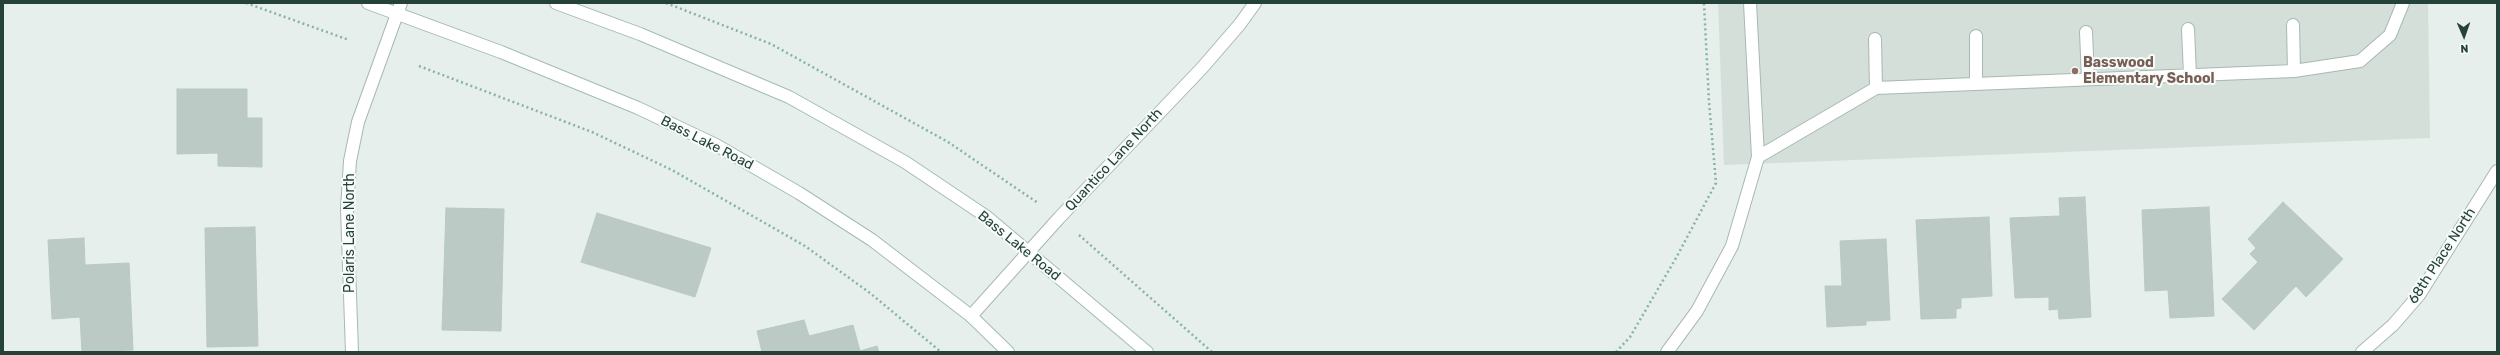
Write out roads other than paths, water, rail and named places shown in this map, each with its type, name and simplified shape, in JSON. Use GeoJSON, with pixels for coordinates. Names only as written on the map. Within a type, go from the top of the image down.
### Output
{"type":"FeatureCollection","features":[{"type":"Feature","properties":{"kind":"main road","name":"Bass Lake Road"},"geometry":{"type":"LineString","coordinates":[[368,3],[399,8],[501,52],[638,108],[716,145],[799,193],[872,240],[971,316],[1008,352]]}},
{"type":"Feature","properties":{"kind":"main road","name":"Bass Lake Road"},"geometry":{"type":"LineString","coordinates":[[556,3],[640,34],[789,97],[905,162],[987,217],[1147,352]]}},
{"type":"Feature","properties":{"kind":"main road","name":"Quantico Lane North"},"geometry":{"type":"LineString","coordinates":[[971,316],[1059,218],[1202,68],[1240,24],[1255,3]]}},
{"type":"Feature","properties":{"kind":"main road"},"geometry":{"type":"LineString","coordinates":[[1667,352],[1697,311],[1732,246],[1758,157],[1750,3]]}},
{"type":"Feature","properties":{"kind":"main road"},"geometry":{"type":"LineString","coordinates":[[1758,157],[1876,88],[2294,71],[2360,61],[2390,35],[2403,3]]}},
{"type":"Feature","properties":{"kind":"main road","name":"Polaris Lane North"},"geometry":{"type":"LineString","coordinates":[[352,352],[347,209],[350,161],[358,122],[399,8]]}},
{"type":"Feature","properties":{"kind":"main road"},"geometry":{"type":"LineString","coordinates":[[2293,25],[2294,71]]}},
{"type":"Feature","properties":{"kind":"main road"},"geometry":{"type":"LineString","coordinates":[[2188,29],[2190,75]]}},
{"type":"Feature","properties":{"kind":"main road"},"geometry":{"type":"LineString","coordinates":[[2086,32],[2088,79]]}},
{"type":"Feature","properties":{"kind":"main road"},"geometry":{"type":"LineString","coordinates":[[1976,36],[1976,83]]}},
{"type":"Feature","properties":{"kind":"main road"},"geometry":{"type":"LineString","coordinates":[[1875,39],[1876,88]]}},
{"type":"Feature","properties":{"kind":"main road","name":"68th Place North"},"geometry":{"type":"LineString","coordinates":[[2362,352],[2393,325],[2419,295],[2497,171]]}},
{"type":"Feature","properties":{"kind":"place","name":"Basswood Elementary School"},"geometry":{"type":"Point","coordinates":[2075,71]}}]}
